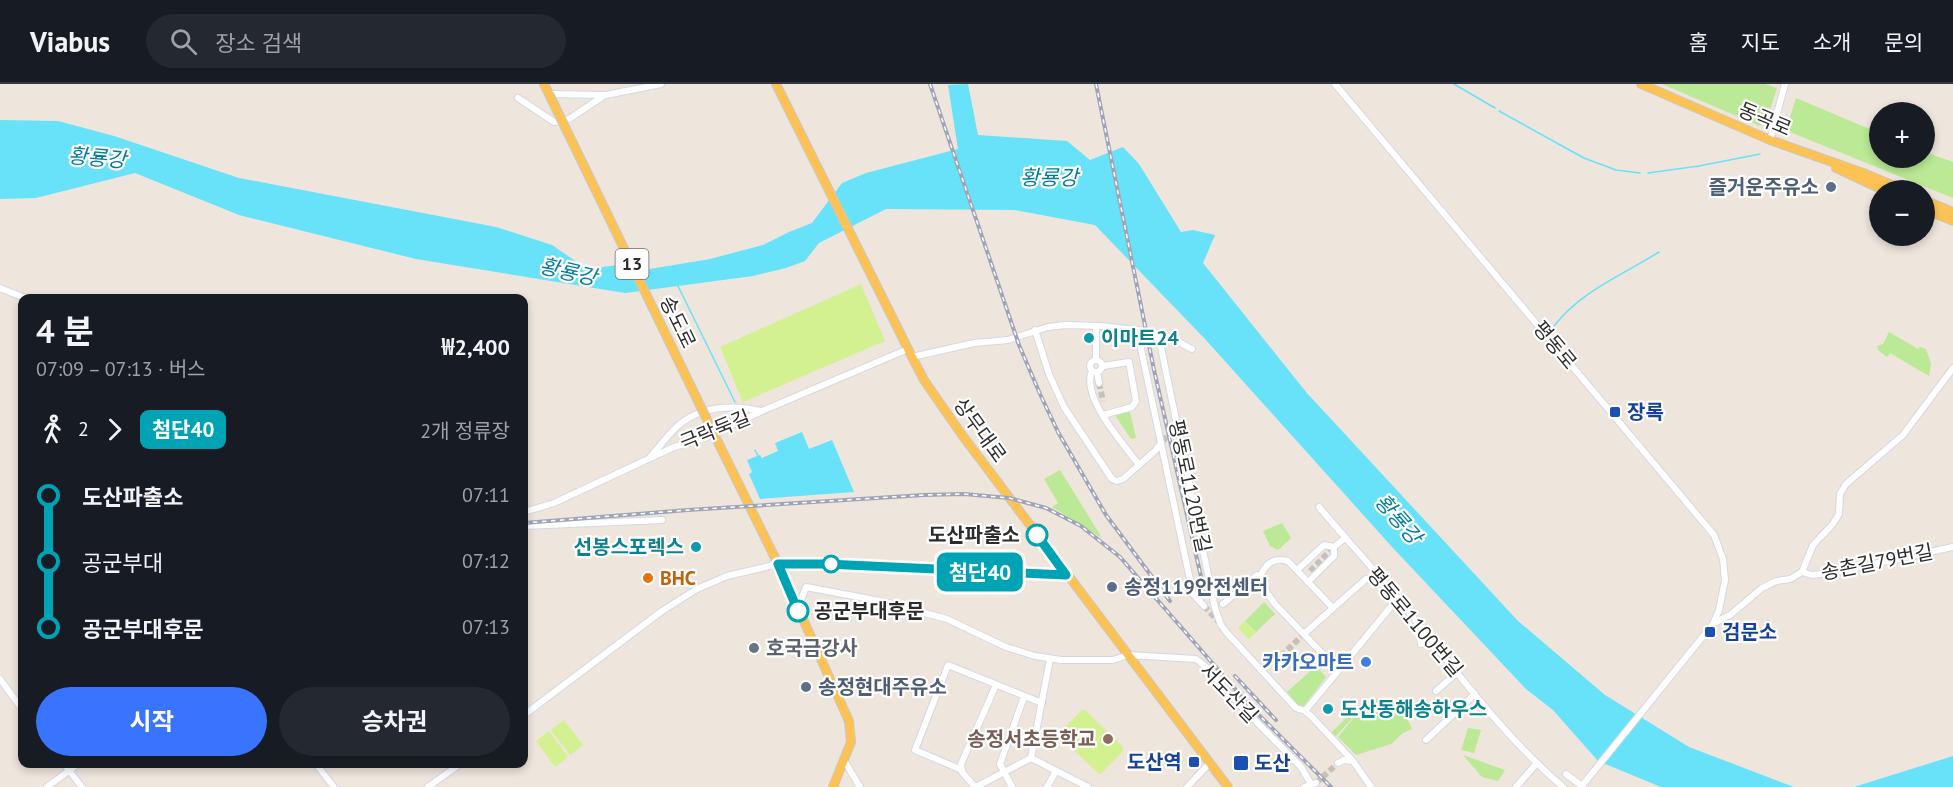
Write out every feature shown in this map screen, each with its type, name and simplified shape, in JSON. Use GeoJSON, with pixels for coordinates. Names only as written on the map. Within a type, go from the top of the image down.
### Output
{"type":"FeatureCollection","features":[{"type":"Feature","properties":{"kind":"main road","name":"송도로"},"geometry":{"type":"LineString","coordinates":[[544,84],[778,564],[849,721],[850,742],[833,787]]}},
{"type":"Feature","properties":{"kind":"main road","name":"상무대로"},"geometry":{"type":"LineString","coordinates":[[776,84],[924,380],[1066,575],[1228,787]]}},
{"type":"Feature","properties":{"kind":"main road","name":"동곡로"},"geometry":{"type":"LineString","coordinates":[[1641,84],[1770,140],[1880,180]]}},
{"type":"Feature","properties":{"kind":"main road","name":"동곡로"},"geometry":{"type":"LineString","coordinates":[[1810,155],[1869,183]]}},
{"type":"Feature","properties":{"kind":"main road"},"geometry":{"type":"LineString","coordinates":[[1935,205],[1953,212]]}},
{"type":"Feature","properties":{"kind":"main road"},"geometry":{"type":"LineString","coordinates":[[1935,213],[1953,221]]}},
{"type":"Feature","properties":{"kind":"street"},"geometry":{"type":"LineString","coordinates":[[549,94],[606,95],[662,84]]}},
{"type":"Feature","properties":{"kind":"street","name":"평동로"},"geometry":{"type":"LineString","coordinates":[[1335,84],[1714,535],[1721,551],[1725,580],[1720,606],[1713,624],[1583,785]]}},
{"type":"Feature","properties":{"kind":"street"},"geometry":{"type":"LineString","coordinates":[[1770,140],[1785,84]]}},
{"type":"Feature","properties":{"kind":"street"},"geometry":{"type":"LineString","coordinates":[[518,98],[554,122],[569,119],[606,95]]}},
{"type":"Feature","properties":{"kind":"street"},"geometry":{"type":"LineString","coordinates":[[0,288],[18,295]]}},
{"type":"Feature","properties":{"kind":"street","name":"극락둑길"},"geometry":{"type":"LineString","coordinates":[[528,511],[554,503],[674,447],[714,434],[762,411],[909,351],[1008,340],[1035,330],[1066,325],[1158,333],[1192,349]]}},
{"type":"Feature","properties":{"kind":"street"},"geometry":{"type":"LineString","coordinates":[[1096,326],[1096,360]]}},
{"type":"Feature","properties":{"kind":"street"},"geometry":{"type":"LineString","coordinates":[[1035,330],[1049,374],[1064,407],[1109,476],[1115,481],[1120,480],[1155,451],[1162,442]]}},
{"type":"Feature","properties":{"kind":"street"},"geometry":{"type":"LineString","coordinates":[[1137,330],[1193,594],[1204,606]]}},
{"type":"Feature","properties":{"kind":"street","name":"평동로1120번길"},"geometry":{"type":"LineString","coordinates":[[1158,333],[1220,624],[1296,708],[1305,711],[1353,761],[1371,787]]}},
{"type":"Feature","properties":{"kind":"street"},"geometry":{"type":"LineString","coordinates":[[1096,360],[1100,361],[1102,366]]}},
{"type":"Feature","properties":{"kind":"street"},"geometry":{"type":"LineString","coordinates":[[1096,360],[1090,365],[1099,383]]}},
{"type":"Feature","properties":{"kind":"street"},"geometry":{"type":"LineString","coordinates":[[1103,415],[1132,407],[1136,401],[1129,362],[1102,366],[1101,370],[1094,371],[1089,377],[1095,405],[1139,465]]}},
{"type":"Feature","properties":{"kind":"street"},"geometry":{"type":"LineString","coordinates":[[1802,572],[1813,544],[1832,525],[1839,514],[1840,494],[1846,484],[1903,435],[1953,368]]}},
{"type":"Feature","properties":{"kind":"street"},"geometry":{"type":"LineString","coordinates":[[649,458],[687,419],[727,406],[762,411]]}},
{"type":"Feature","properties":{"kind":"street","name":"평동로1100번길"},"geometry":{"type":"LineString","coordinates":[[1319,507],[1398,598],[1475,694],[1537,764],[1561,786]]}},
{"type":"Feature","properties":{"kind":"street"},"geometry":{"type":"LineString","coordinates":[[528,526],[662,520]]}},
{"type":"Feature","properties":{"kind":"street"},"geometry":{"type":"LineString","coordinates":[[1334,547],[1345,538]]}},
{"type":"Feature","properties":{"kind":"street"},"geometry":{"type":"LineString","coordinates":[[1297,570],[1324,545],[1334,547]]}},
{"type":"Feature","properties":{"kind":"street"},"geometry":{"type":"LineString","coordinates":[[1308,582],[1334,556],[1334,547]]}},
{"type":"Feature","properties":{"kind":"street","name":"송촌길79번길"},"geometry":{"type":"LineString","coordinates":[[1802,572],[1812,575],[1836,572],[1953,548]]}},
{"type":"Feature","properties":{"kind":"street"},"geometry":{"type":"LineString","coordinates":[[1260,577],[1268,564],[1274,560],[1288,561],[1333,608]]}},
{"type":"Feature","properties":{"kind":"street"},"geometry":{"type":"LineString","coordinates":[[528,712],[679,599],[712,581],[736,574],[778,564],[826,564],[1066,575]]}},
{"type":"Feature","properties":{"kind":"street","name":"평동로"},"geometry":{"type":"LineString","coordinates":[[1713,624],[1730,615],[1762,588],[1776,581],[1790,579],[1802,572]]}},
{"type":"Feature","properties":{"kind":"street"},"geometry":{"type":"LineString","coordinates":[[1223,604],[1257,575],[1260,577]]}},
{"type":"Feature","properties":{"kind":"street"},"geometry":{"type":"LineString","coordinates":[[1260,577],[1267,593],[1338,670]]}},
{"type":"Feature","properties":{"kind":"street"},"geometry":{"type":"LineString","coordinates":[[1305,634],[1366,579]]}},
{"type":"Feature","properties":{"kind":"street","name":"서도산길"},"geometry":{"type":"LineString","coordinates":[[795,605],[801,600],[806,588],[880,601],[947,619],[1006,646],[1050,659],[1113,660],[1128,655],[1200,660],[1238,703],[1301,767],[1314,784],[1304,787]]}},
{"type":"Feature","properties":{"kind":"street"},"geometry":{"type":"LineString","coordinates":[[1305,711],[1398,598]]}},
{"type":"Feature","properties":{"kind":"street"},"geometry":{"type":"LineString","coordinates":[[1420,644],[1420,637],[1425,632]]}},
{"type":"Feature","properties":{"kind":"street"},"geometry":{"type":"LineString","coordinates":[[1031,758],[1050,659]]}},
{"type":"Feature","properties":{"kind":"street"},"geometry":{"type":"LineString","coordinates":[[1031,758],[976,787],[962,770],[915,750],[948,665],[1042,703]]}},
{"type":"Feature","properties":{"kind":"street"},"geometry":{"type":"LineString","coordinates":[[1436,691],[1458,672]]}},
{"type":"Feature","properties":{"kind":"street"},"geometry":{"type":"LineString","coordinates":[[0,679],[18,704]]}},
{"type":"Feature","properties":{"kind":"street"},"geometry":{"type":"LineString","coordinates":[[962,770],[961,764],[996,685]]}},
{"type":"Feature","properties":{"kind":"street"},"geometry":{"type":"LineString","coordinates":[[1426,740],[1475,694]]}},
{"type":"Feature","properties":{"kind":"street"},"geometry":{"type":"LineString","coordinates":[[1012,787],[1000,764],[1024,697]]}},
{"type":"Feature","properties":{"kind":"street"},"geometry":{"type":"LineString","coordinates":[[1031,758],[1087,787]]}},
{"type":"Feature","properties":{"kind":"street"},"geometry":{"type":"LineString","coordinates":[[844,760],[860,787]]}},
{"type":"Feature","properties":{"kind":"street"},"geometry":{"type":"LineString","coordinates":[[1338,763],[1344,760],[1353,761]]}},
{"type":"Feature","properties":{"kind":"street"},"geometry":{"type":"LineString","coordinates":[[1187,787],[1209,764]]}},
{"type":"Feature","properties":{"kind":"street"},"geometry":{"type":"LineString","coordinates":[[1516,787],[1537,764]]}},
{"type":"Feature","properties":{"kind":"street"},"geometry":{"type":"LineString","coordinates":[[47,787],[72,768]]}},
{"type":"Feature","properties":{"kind":"street"},"geometry":{"type":"LineString","coordinates":[[319,768],[334,787]]}},
{"type":"Feature","properties":{"kind":"street"},"geometry":{"type":"LineString","coordinates":[[428,787],[454,768]]}},
{"type":"Feature","properties":{"kind":"street"},"geometry":{"type":"LineString","coordinates":[[69,770],[82,787]]}},
{"type":"Feature","properties":{"kind":"street"},"geometry":{"type":"LineString","coordinates":[[1047,787],[1056,771]]}},
{"type":"Feature","properties":{"kind":"street"},"geometry":{"type":"LineString","coordinates":[[1566,774],[1583,785]]}},
{"type":"Feature","properties":{"kind":"green space"},"geometry":{"type":"Polygon","coordinates":[[[1662,84],[1765,84],[1777,88],[1766,122],[1760,126],[1662,84]]]}},
{"type":"Feature","properties":{"kind":"green space"},"geometry":{"type":"Polygon","coordinates":[[[1796,98],[1869,129],[1869,164],[1790,132],[1787,127],[1796,98]]]}},
{"type":"Feature","properties":{"kind":"green space"},"geometry":{"type":"Polygon","coordinates":[[[1935,156],[1953,162],[1953,198],[1935,191],[1935,180],[1909,180],[1879,168],[1935,168],[1935,156]]]}},
{"type":"Feature","properties":{"kind":"green space"},"geometry":{"type":"Polygon","coordinates":[[[861,284],[885,341],[743,402],[720,347],[861,284]]]}},
{"type":"Feature","properties":{"kind":"green space"},"geometry":{"type":"Polygon","coordinates":[[[1889,332],[1918,349],[1920,347],[1926,349],[1931,364],[1929,376],[1890,353],[1887,357],[1878,350],[1877,346],[1883,344],[1889,332]]]}},
{"type":"Feature","properties":{"kind":"green space"},"geometry":{"type":"Polygon","coordinates":[[[1130,412],[1136,438],[1131,439],[1115,415],[1130,412]]]}},
{"type":"Feature","properties":{"kind":"green space"},"geometry":{"type":"Polygon","coordinates":[[[1060,470],[1102,538],[1052,507],[1058,503],[1044,479],[1060,470]]]}},
{"type":"Feature","properties":{"kind":"green space"},"geometry":{"type":"Polygon","coordinates":[[[1282,523],[1291,538],[1278,550],[1270,546],[1263,531],[1282,523]]]}},
{"type":"Feature","properties":{"kind":"green space"},"geometry":{"type":"Polygon","coordinates":[[[1264,602],[1275,614],[1256,632],[1245,621],[1264,602]]]}},
{"type":"Feature","properties":{"kind":"green space"},"geometry":{"type":"Polygon","coordinates":[[[1245,621],[1256,632],[1249,639],[1238,628],[1245,621]]]}},
{"type":"Feature","properties":{"kind":"green space"},"geometry":{"type":"Polygon","coordinates":[[[1316,666],[1326,677],[1303,707],[1299,706],[1287,692],[1316,666]]]}},
{"type":"Feature","properties":{"kind":"green space"},"geometry":{"type":"Polygon","coordinates":[[[1371,697],[1401,705],[1412,729],[1403,733],[1391,744],[1356,755],[1338,737],[1371,697]]]}},
{"type":"Feature","properties":{"kind":"green space"},"geometry":{"type":"Polygon","coordinates":[[[1082,710],[1085,710],[1123,747],[1123,751],[1101,774],[1059,736],[1059,733],[1082,710]]]}},
{"type":"Feature","properties":{"kind":"green space"},"geometry":{"type":"Polygon","coordinates":[[[1353,711],[1356,714],[1335,737],[1331,733],[1353,711]]]}},
{"type":"Feature","properties":{"kind":"green space"},"geometry":{"type":"Polygon","coordinates":[[[564,720],[583,745],[570,755],[551,730],[564,720]]]}},
{"type":"Feature","properties":{"kind":"green space"},"geometry":{"type":"Polygon","coordinates":[[[1468,728],[1481,730],[1474,753],[1461,750],[1468,728]]]}},
{"type":"Feature","properties":{"kind":"green space"},"geometry":{"type":"Polygon","coordinates":[[[549,731],[568,757],[555,767],[536,741],[549,731]]]}},
{"type":"Feature","properties":{"kind":"green space"},"geometry":{"type":"Polygon","coordinates":[[[1463,755],[1505,770],[1498,781],[1482,777],[1463,755]]]}},
{"type":"Feature","properties":{"kind":"water","name":"황룡강"},"geometry":{"type":"Polygon","coordinates":[[[968,84],[978,135],[1067,141],[1090,160],[1123,147],[1139,164],[1181,232],[1193,230],[1215,235],[1203,263],[1306,392],[1518,621],[1605,695],[1689,747],[1794,787],[1661,787],[1598,761],[1553,710],[1526,689],[1393,548],[1205,339],[1095,225],[1014,210],[886,209],[819,243],[805,261],[786,268],[753,276],[625,293],[416,259],[239,215],[135,173],[36,198],[0,199],[0,120],[58,121],[114,136],[239,178],[496,227],[552,245],[587,269],[618,265],[650,269],[710,259],[763,245],[812,223],[842,183],[866,173],[958,149],[948,85],[968,84]]]}},
{"type":"Feature","properties":{"kind":"water"},"geometry":{"type":"Polygon","coordinates":[[[802,432],[809,449],[832,440],[854,492],[760,499],[749,474],[752,472],[747,460],[760,455],[762,458],[778,451],[775,443],[802,432]]]}},
{"type":"Feature","properties":{"kind":"water"},"geometry":{"type":"Polygon","coordinates":[[[1953,756],[1953,787],[1854,787],[1953,756]]]}},
{"type":"Feature","properties":{"kind":"waterway"},"geometry":{"type":"LineString","coordinates":[[1454,84],[1495,108]]}},
{"type":"Feature","properties":{"kind":"waterway"},"geometry":{"type":"LineString","coordinates":[[1499,111],[1584,158],[1616,170],[1640,173]]}},
{"type":"Feature","properties":{"kind":"waterway"},"geometry":{"type":"LineString","coordinates":[[1648,173],[1760,154]]}},
{"type":"Feature","properties":{"kind":"waterway"},"geometry":{"type":"LineString","coordinates":[[1547,331],[1551,330],[1574,305],[1587,295],[1659,252]]}},
{"type":"Feature","properties":{"kind":"waterway"},"geometry":{"type":"LineString","coordinates":[[677,284],[735,402]]}},
{"type":"Feature","properties":{"kind":"waterway"},"geometry":{"type":"LineString","coordinates":[[755,450],[758,456]]}},
{"type":"Feature","properties":{"kind":"tunnel"},"geometry":{"type":"LineString","coordinates":[[1099,383],[1103,401]]}},
{"type":"Feature","properties":{"kind":"tunnel"},"geometry":{"type":"LineString","coordinates":[[1163,441],[1177,425]]}},
{"type":"Feature","properties":{"kind":"tunnel"},"geometry":{"type":"LineString","coordinates":[[1310,571],[1334,547]]}},
{"type":"Feature","properties":{"kind":"tunnel"},"geometry":{"type":"LineString","coordinates":[[1204,606],[1219,622]]}},
{"type":"Feature","properties":{"kind":"tunnel"},"geometry":{"type":"LineString","coordinates":[[1281,656],[1304,634]]}},
{"type":"Feature","properties":{"kind":"tunnel"},"geometry":{"type":"LineString","coordinates":[[1316,783],[1338,763]]}},
{"type":"Feature","properties":{"kind":"railway"},"geometry":{"type":"LineString","coordinates":[[930,84],[1019,345],[1040,394],[1058,432],[1106,515],[1170,601]]}},
{"type":"Feature","properties":{"kind":"railway"},"geometry":{"type":"LineString","coordinates":[[1096,84],[1154,370],[1204,590]]}},
{"type":"Feature","properties":{"kind":"railway"},"geometry":{"type":"LineString","coordinates":[[528,523],[924,495],[964,494],[1009,498],[1046,508],[1081,526],[1120,557],[1248,704],[1331,787]]}},
{"type":"Feature","properties":{"kind":"railway"},"geometry":{"type":"LineString","coordinates":[[1235,676],[1276,720]]}},
{"type":"Feature","properties":{"kind":"bus line","name":"첨단40"},"geometry":{"type":"LineString","coordinates":[[798,611],[778,564],[826,564],[1066,575],[1037,535]]}},
{"type":"Feature","properties":{"kind":"place","name":"즐거운주유소"},"geometry":{"type":"Point","coordinates":[1831,187]}},
{"type":"Feature","properties":{"kind":"place","name":"이마트24"},"geometry":{"type":"Point","coordinates":[1089,338]}},
{"type":"Feature","properties":{"kind":"place","name":"장록"},"geometry":{"type":"Point","coordinates":[1615,412]}},
{"type":"Feature","properties":{"kind":"place","name":"도산파출소"},"geometry":{"type":"Point","coordinates":[1037,535]}},
{"type":"Feature","properties":{"kind":"place","name":"선봉스포렉스"},"geometry":{"type":"Point","coordinates":[696,547]}},
{"type":"Feature","properties":{"kind":"place","name":"BHC"},"geometry":{"type":"Point","coordinates":[648,578]}},
{"type":"Feature","properties":{"kind":"place","name":"송정119안전센터"},"geometry":{"type":"Point","coordinates":[1112,587]}},
{"type":"Feature","properties":{"kind":"place","name":"공군부대후문"},"geometry":{"type":"Point","coordinates":[798,611]}},
{"type":"Feature","properties":{"kind":"place","name":"검문소"},"geometry":{"type":"Point","coordinates":[1710,632]}},
{"type":"Feature","properties":{"kind":"place","name":"호국금강사"},"geometry":{"type":"Point","coordinates":[754,648]}},
{"type":"Feature","properties":{"kind":"place","name":"카카오마트"},"geometry":{"type":"Point","coordinates":[1366,662]}},
{"type":"Feature","properties":{"kind":"place","name":"송정현대주유소"},"geometry":{"type":"Point","coordinates":[806,687]}},
{"type":"Feature","properties":{"kind":"place","name":"도산동해송하우스"},"geometry":{"type":"Point","coordinates":[1328,709]}},
{"type":"Feature","properties":{"kind":"place","name":"송정서초등학교"},"geometry":{"type":"Point","coordinates":[1108,739]}},
{"type":"Feature","properties":{"kind":"place","name":"도산역"},"geometry":{"type":"Point","coordinates":[1194,762]}},
{"type":"Feature","properties":{"kind":"place","name":"도산"},"geometry":{"type":"Point","coordinates":[1241,763]}}]}
